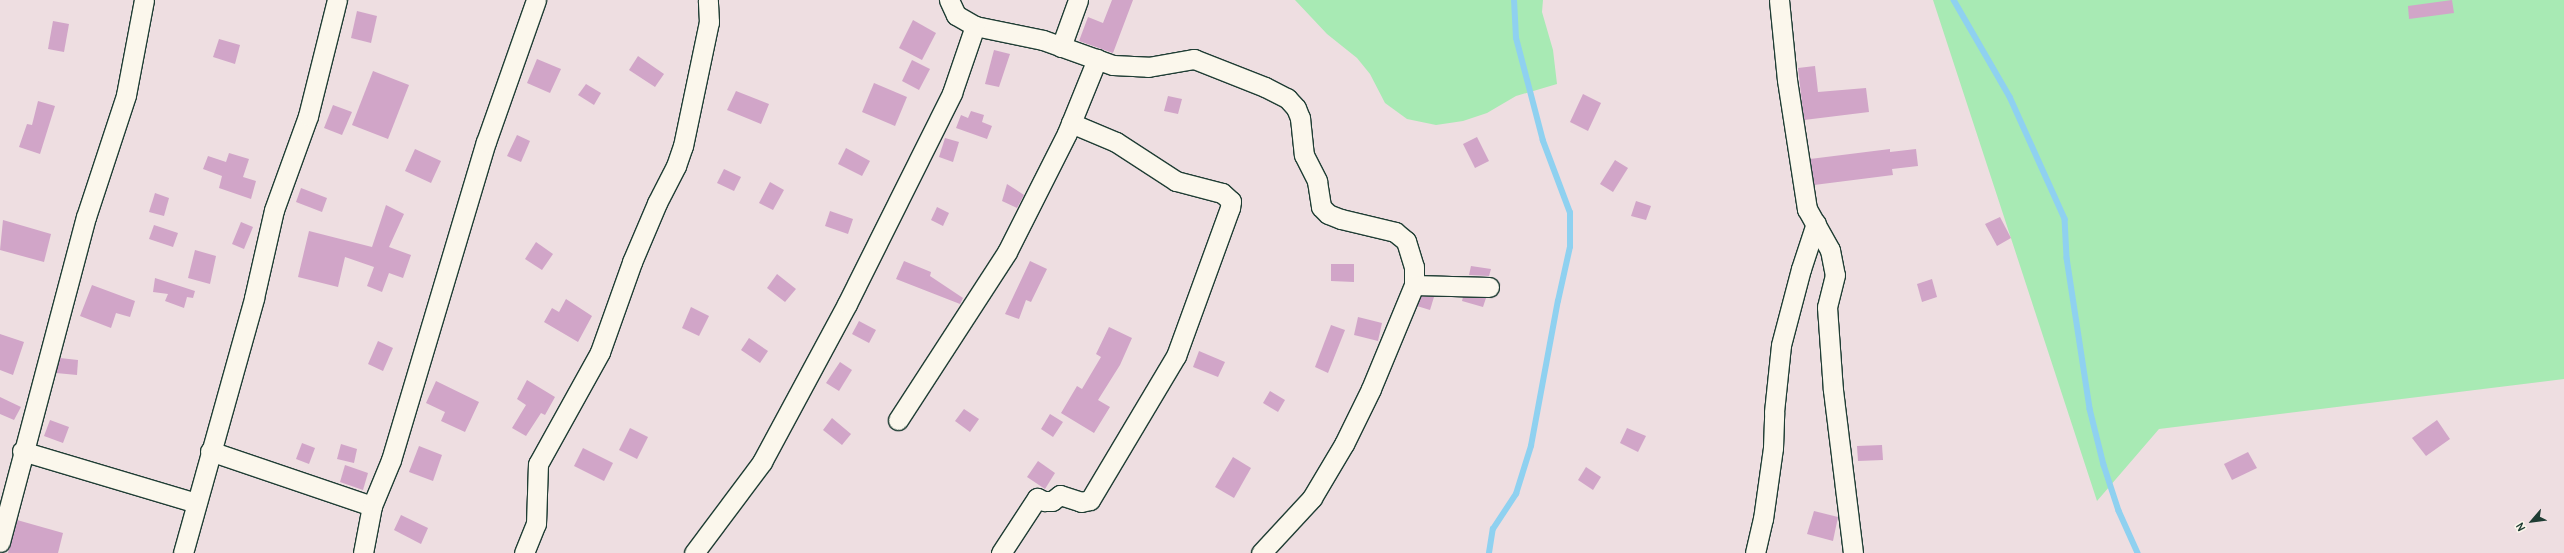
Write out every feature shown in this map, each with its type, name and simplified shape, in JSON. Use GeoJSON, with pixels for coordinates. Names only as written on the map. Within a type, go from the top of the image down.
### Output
{"type":"FeatureCollection","features":[{"type":"Feature","properties":{"kind":"street"},"geometry":{"type":"LineString","coordinates":[[0,542],[22,451],[86,217],[126,95],[144,0]]}},
{"type":"Feature","properties":{"kind":"street"},"geometry":{"type":"LineString","coordinates":[[183,553],[210,451],[254,298],[274,210],[308,116],[337,0]]}},
{"type":"Feature","properties":{"kind":"street"},"geometry":{"type":"LineString","coordinates":[[363,553],[372,506],[391,460],[486,142],[536,0]]}},
{"type":"Feature","properties":{"kind":"street"},"geometry":{"type":"LineString","coordinates":[[524,553],[536,524],[538,464],[600,352],[632,262],[681,152],[709,22],[708,0]]}},
{"type":"Feature","properties":{"kind":"street"},"geometry":{"type":"LineString","coordinates":[[949,0],[956,15],[975,26],[1017,34],[1097,59],[1132,68],[1194,60],[1265,86],[1287,98],[1296,108],[1300,118],[1304,155],[1317,181],[1321,207],[1328,214],[1341,219],[1395,232],[1406,241],[1414,267],[1414,285],[1371,389],[1344,444],[1312,498],[1261,553]]}},
{"type":"Feature","properties":{"kind":"street"},"geometry":{"type":"LineString","coordinates":[[1061,47],[1078,0]]}},
{"type":"Feature","properties":{"kind":"street"},"geometry":{"type":"LineString","coordinates":[[1779,0],[1787,80],[1807,209],[1830,250],[1835,275],[1827,307],[1833,390],[1853,553]]}},
{"type":"Feature","properties":{"kind":"street"},"geometry":{"type":"LineString","coordinates":[[694,553],[762,462],[791,410],[847,304],[952,93],[975,26]]}},
{"type":"Feature","properties":{"kind":"street"},"geometry":{"type":"LineString","coordinates":[[898,420],[1007,252],[1071,123],[1097,59]]}},
{"type":"Feature","properties":{"kind":"street"},"geometry":{"type":"LineString","coordinates":[[1001,553],[1037,498],[1044,501],[1052,501],[1060,495],[1081,502],[1090,500],[1176,356],[1230,208],[1231,201],[1222,193],[1176,181],[1116,142],[1071,123]]}},
{"type":"Feature","properties":{"kind":"street"},"geometry":{"type":"LineString","coordinates":[[1755,553],[1763,520],[1772,455],[1781,345],[1800,269],[1816,223]]}},
{"type":"Feature","properties":{"kind":"street"},"geometry":{"type":"LineString","coordinates":[[1414,285],[1489,287]]}},
{"type":"Feature","properties":{"kind":"street"},"geometry":{"type":"LineString","coordinates":[[22,451],[196,503]]}},
{"type":"Feature","properties":{"kind":"street"},"geometry":{"type":"LineString","coordinates":[[210,451],[372,506]]}},
{"type":"Feature","properties":{"kind":"green space"},"geometry":{"type":"Polygon","coordinates":[[[1295,0],[1543,0],[1542,12],[1553,50],[1557,84],[1516,96],[1487,113],[1463,121],[1436,125],[1407,119],[1385,103],[1370,74],[1357,58],[1327,34],[1295,0]]]}},
{"type":"Feature","properties":{"kind":"green space"},"geometry":{"type":"Polygon","coordinates":[[[1933,0],[2564,0],[2564,379],[2159,429],[2097,501],[1933,0]]]}},
{"type":"Feature","properties":{"kind":"building"},"geometry":{"type":"Polygon","coordinates":[[[1112,0],[1133,0],[1113,53],[1079,41],[1088,17],[1103,23],[1112,0]]]}},
{"type":"Feature","properties":{"kind":"building"},"geometry":{"type":"Polygon","coordinates":[[[2452,0],[2454,13],[2409,19],[2408,6],[2452,0]]]}},
{"type":"Feature","properties":{"kind":"building"},"geometry":{"type":"Polygon","coordinates":[[[357,11],[377,16],[371,43],[351,38],[357,11]]]}},
{"type":"Feature","properties":{"kind":"building"},"geometry":{"type":"Polygon","coordinates":[[[913,20],[936,33],[922,60],[899,48],[913,20]]]}},
{"type":"Feature","properties":{"kind":"building"},"geometry":{"type":"Polygon","coordinates":[[[53,21],[69,24],[64,52],[48,49],[53,21]]]}},
{"type":"Feature","properties":{"kind":"building"},"geometry":{"type":"Polygon","coordinates":[[[219,39],[240,45],[235,64],[213,57],[219,39]]]}},
{"type":"Feature","properties":{"kind":"building"},"geometry":{"type":"Polygon","coordinates":[[[994,50],[1010,54],[999,87],[985,84],[994,50]]]}},
{"type":"Feature","properties":{"kind":"building"},"geometry":{"type":"Polygon","coordinates":[[[638,56],[664,74],[655,87],[629,70],[638,56]]]}},
{"type":"Feature","properties":{"kind":"building"},"geometry":{"type":"Polygon","coordinates":[[[537,59],[561,69],[550,93],[527,83],[537,59]]]}},
{"type":"Feature","properties":{"kind":"building"},"geometry":{"type":"Polygon","coordinates":[[[912,60],[930,69],[919,90],[902,81],[912,60]]]}},
{"type":"Feature","properties":{"kind":"building"},"geometry":{"type":"Polygon","coordinates":[[[1815,66],[1818,92],[1866,88],[1869,112],[1804,120],[1798,68],[1815,66]]]}},
{"type":"Feature","properties":{"kind":"building"},"geometry":{"type":"Polygon","coordinates":[[[373,71],[409,85],[388,139],[352,125],[373,71]]]}},
{"type":"Feature","properties":{"kind":"building"},"geometry":{"type":"Polygon","coordinates":[[[874,83],[907,97],[895,126],[862,112],[874,83]]]}},
{"type":"Feature","properties":{"kind":"building"},"geometry":{"type":"Polygon","coordinates":[[[586,84],[601,93],[594,105],[578,95],[586,84]]]}},
{"type":"Feature","properties":{"kind":"building"},"geometry":{"type":"Polygon","coordinates":[[[736,91],[769,104],[761,124],[727,110],[736,91]]]}},
{"type":"Feature","properties":{"kind":"building"},"geometry":{"type":"Polygon","coordinates":[[[1583,94],[1601,103],[1588,131],[1570,122],[1583,94]]]}},
{"type":"Feature","properties":{"kind":"building"},"geometry":{"type":"Polygon","coordinates":[[[1168,96],[1182,99],[1178,114],[1164,111],[1168,96]]]}},
{"type":"Feature","properties":{"kind":"building"},"geometry":{"type":"Polygon","coordinates":[[[38,101],[55,106],[40,154],[19,147],[27,124],[32,125],[38,101]]]}},
{"type":"Feature","properties":{"kind":"building"},"geometry":{"type":"Polygon","coordinates":[[[333,105],[352,112],[342,135],[324,128],[333,105]]]}},
{"type":"Feature","properties":{"kind":"building"},"geometry":{"type":"Polygon","coordinates":[[[971,111],[984,115],[982,122],[992,126],[987,139],[956,128],[961,115],[968,118],[971,111]]]}},
{"type":"Feature","properties":{"kind":"building"},"geometry":{"type":"Polygon","coordinates":[[[517,135],[530,141],[521,162],[507,156],[517,135]]]}},
{"type":"Feature","properties":{"kind":"building"},"geometry":{"type":"Polygon","coordinates":[[[1477,137],[1489,161],[1475,168],[1463,144],[1477,137]]]}},
{"type":"Feature","properties":{"kind":"building"},"geometry":{"type":"Polygon","coordinates":[[[945,138],[959,142],[953,162],[939,157],[945,138]]]}},
{"type":"Feature","properties":{"kind":"building"},"geometry":{"type":"Polygon","coordinates":[[[846,148],[870,161],[862,176],[838,164],[846,148]]]}},
{"type":"Feature","properties":{"kind":"building"},"geometry":{"type":"Polygon","coordinates":[[[415,149],[441,161],[431,183],[405,171],[415,149]]]}},
{"type":"Feature","properties":{"kind":"building"},"geometry":{"type":"Polygon","coordinates":[[[1890,149],[1890,152],[1916,149],[1918,166],[1892,169],[1893,175],[1814,185],[1810,159],[1890,149]]]}},
{"type":"Feature","properties":{"kind":"building"},"geometry":{"type":"Polygon","coordinates":[[[229,153],[249,159],[243,177],[256,181],[251,199],[219,188],[222,176],[203,169],[208,156],[226,162],[229,153]]]}},
{"type":"Feature","properties":{"kind":"building"},"geometry":{"type":"Polygon","coordinates":[[[1615,160],[1628,168],[1613,192],[1600,184],[1615,160]]]}},
{"type":"Feature","properties":{"kind":"building"},"geometry":{"type":"Polygon","coordinates":[[[724,169],[741,177],[734,191],[717,183],[724,169]]]}},
{"type":"Feature","properties":{"kind":"building"},"geometry":{"type":"Polygon","coordinates":[[[770,182],[784,190],[773,210],[759,203],[770,182]]]}},
{"type":"Feature","properties":{"kind":"building"},"geometry":{"type":"Polygon","coordinates":[[[1007,184],[1024,195],[1017,208],[1002,201],[1007,184]]]}},
{"type":"Feature","properties":{"kind":"building"},"geometry":{"type":"Polygon","coordinates":[[[301,188],[327,198],[322,212],[296,202],[301,188]]]}},
{"type":"Feature","properties":{"kind":"building"},"geometry":{"type":"Polygon","coordinates":[[[155,193],[169,198],[164,216],[149,212],[155,193]]]}},
{"type":"Feature","properties":{"kind":"building"},"geometry":{"type":"Polygon","coordinates":[[[1636,201],[1651,206],[1646,220],[1631,216],[1636,201]]]}},
{"type":"Feature","properties":{"kind":"building"},"geometry":{"type":"Polygon","coordinates":[[[386,205],[404,214],[389,247],[411,255],[403,278],[389,273],[382,292],[367,286],[374,267],[345,257],[338,287],[298,277],[309,231],[372,247],[386,205]]]}},
{"type":"Feature","properties":{"kind":"building"},"geometry":{"type":"Polygon","coordinates":[[[937,207],[949,213],[943,226],[931,220],[937,207]]]}},
{"type":"Feature","properties":{"kind":"building"},"geometry":{"type":"Polygon","coordinates":[[[830,211],[853,219],[848,234],[825,226],[830,211]]]}},
{"type":"Feature","properties":{"kind":"building"},"geometry":{"type":"Polygon","coordinates":[[[2000,217],[2011,238],[1997,246],[1985,224],[2000,217]]]}},
{"type":"Feature","properties":{"kind":"building"},"geometry":{"type":"Polygon","coordinates":[[[3,220],[51,234],[44,262],[0,250],[3,220]]]}},
{"type":"Feature","properties":{"kind":"building"},"geometry":{"type":"Polygon","coordinates":[[[241,222],[253,227],[244,249],[232,244],[241,222]]]}},
{"type":"Feature","properties":{"kind":"building"},"geometry":{"type":"Polygon","coordinates":[[[154,225],[178,233],[173,247],[149,239],[154,225]]]}},
{"type":"Feature","properties":{"kind":"building"},"geometry":{"type":"Polygon","coordinates":[[[536,242],[553,254],[542,270],[525,259],[536,242]]]}},
{"type":"Feature","properties":{"kind":"building"},"geometry":{"type":"Polygon","coordinates":[[[195,250],[216,256],[210,284],[188,278],[195,250]]]}},
{"type":"Feature","properties":{"kind":"building"},"geometry":{"type":"Polygon","coordinates":[[[904,261],[931,272],[930,276],[963,298],[960,304],[896,279],[904,261]]]}},
{"type":"Feature","properties":{"kind":"building"},"geometry":{"type":"Polygon","coordinates":[[[1030,261],[1047,269],[1031,302],[1026,300],[1019,319],[1005,314],[1030,261]]]}},
{"type":"Feature","properties":{"kind":"building"},"geometry":{"type":"Polygon","coordinates":[[[1331,264],[1354,264],[1354,282],[1331,281],[1331,264]]]}},
{"type":"Feature","properties":{"kind":"building"},"geometry":{"type":"Polygon","coordinates":[[[1471,266],[1491,269],[1489,276],[1469,275],[1471,266]]]}},
{"type":"Feature","properties":{"kind":"building"},"geometry":{"type":"Polygon","coordinates":[[[777,274],[796,289],[785,302],[767,288],[777,274]]]}},
{"type":"Feature","properties":{"kind":"building"},"geometry":{"type":"Polygon","coordinates":[[[155,278],[195,291],[193,298],[187,297],[184,308],[165,301],[168,294],[153,292],[155,278]]]}},
{"type":"Feature","properties":{"kind":"building"},"geometry":{"type":"Polygon","coordinates":[[[1932,279],[1937,297],[1922,302],[1917,284],[1932,279]]]}},
{"type":"Feature","properties":{"kind":"building"},"geometry":{"type":"Polygon","coordinates":[[[92,285],[135,301],[130,317],[116,313],[111,328],[80,316],[92,285]]]}},
{"type":"Feature","properties":{"kind":"building"},"geometry":{"type":"Polygon","coordinates":[[[1421,296],[1434,297],[1430,310],[1417,306],[1421,296]]]}},
{"type":"Feature","properties":{"kind":"building"},"geometry":{"type":"Polygon","coordinates":[[[1463,297],[1486,298],[1483,307],[1462,301],[1463,297]]]}},
{"type":"Feature","properties":{"kind":"building"},"geometry":{"type":"Polygon","coordinates":[[[566,299],[592,316],[578,342],[544,322],[552,308],[559,312],[566,299]]]}},
{"type":"Feature","properties":{"kind":"building"},"geometry":{"type":"Polygon","coordinates":[[[691,307],[709,316],[699,336],[682,328],[691,307]]]}},
{"type":"Feature","properties":{"kind":"building"},"geometry":{"type":"Polygon","coordinates":[[[1358,317],[1382,323],[1378,341],[1354,335],[1358,317]]]}},
{"type":"Feature","properties":{"kind":"building"},"geometry":{"type":"Polygon","coordinates":[[[859,321],[876,330],[869,343],[852,334],[859,321]]]}},
{"type":"Feature","properties":{"kind":"building"},"geometry":{"type":"Polygon","coordinates":[[[1331,325],[1345,330],[1328,373],[1315,367],[1331,325]]]}},
{"type":"Feature","properties":{"kind":"building"},"geometry":{"type":"Polygon","coordinates":[[[1109,327],[1132,338],[1120,365],[1098,400],[1110,407],[1094,433],[1061,413],[1077,386],[1082,389],[1101,357],[1096,354],[1109,327]]]}},
{"type":"Feature","properties":{"kind":"building"},"geometry":{"type":"Polygon","coordinates":[[[0,334],[24,342],[13,375],[0,370],[0,334]]]}},
{"type":"Feature","properties":{"kind":"building"},"geometry":{"type":"Polygon","coordinates":[[[749,338],[768,351],[760,363],[741,350],[749,338]]]}},
{"type":"Feature","properties":{"kind":"building"},"geometry":{"type":"Polygon","coordinates":[[[378,341],[393,348],[383,371],[368,364],[378,341]]]}},
{"type":"Feature","properties":{"kind":"building"},"geometry":{"type":"Polygon","coordinates":[[[1199,351],[1225,362],[1218,377],[1193,367],[1199,351]]]}},
{"type":"Feature","properties":{"kind":"building"},"geometry":{"type":"Polygon","coordinates":[[[60,358],[78,360],[77,375],[56,373],[60,358]]]}},
{"type":"Feature","properties":{"kind":"building"},"geometry":{"type":"Polygon","coordinates":[[[840,362],[852,370],[839,391],[826,383],[840,362]]]}},
{"type":"Feature","properties":{"kind":"building"},"geometry":{"type":"Polygon","coordinates":[[[527,380],[555,397],[545,415],[541,413],[526,436],[512,428],[526,405],[517,399],[527,380]]]}},
{"type":"Feature","properties":{"kind":"building"},"geometry":{"type":"Polygon","coordinates":[[[436,381],[479,402],[465,432],[441,421],[445,412],[426,403],[436,381]]]}},
{"type":"Feature","properties":{"kind":"building"},"geometry":{"type":"Polygon","coordinates":[[[1270,391],[1285,400],[1278,412],[1263,403],[1270,391]]]}},
{"type":"Feature","properties":{"kind":"building"},"geometry":{"type":"Polygon","coordinates":[[[0,397],[21,407],[14,420],[0,414],[0,397]]]}},
{"type":"Feature","properties":{"kind":"building"},"geometry":{"type":"Polygon","coordinates":[[[964,409],[979,419],[970,432],[955,421],[964,409]]]}},
{"type":"Feature","properties":{"kind":"building"},"geometry":{"type":"Polygon","coordinates":[[[1050,414],[1063,422],[1053,437],[1041,429],[1050,414]]]}},
{"type":"Feature","properties":{"kind":"building"},"geometry":{"type":"Polygon","coordinates":[[[832,418],[851,434],[842,445],[823,430],[832,418]]]}},
{"type":"Feature","properties":{"kind":"building"},"geometry":{"type":"Polygon","coordinates":[[[50,420],[69,427],[63,443],[44,436],[50,420]]]}},
{"type":"Feature","properties":{"kind":"building"},"geometry":{"type":"Polygon","coordinates":[[[2437,420],[2450,439],[2426,456],[2412,438],[2437,420]]]}},
{"type":"Feature","properties":{"kind":"building"},"geometry":{"type":"Polygon","coordinates":[[[630,428],[648,437],[637,459],[619,450],[630,428]]]}},
{"type":"Feature","properties":{"kind":"building"},"geometry":{"type":"Polygon","coordinates":[[[1627,428],[1646,436],[1638,452],[1620,443],[1627,428]]]}},
{"type":"Feature","properties":{"kind":"building"},"geometry":{"type":"Polygon","coordinates":[[[302,443],[315,448],[309,464],[296,459],[302,443]]]}},
{"type":"Feature","properties":{"kind":"building"},"geometry":{"type":"Polygon","coordinates":[[[341,444],[357,449],[354,463],[337,459],[341,444]]]}},
{"type":"Feature","properties":{"kind":"building"},"geometry":{"type":"Polygon","coordinates":[[[1882,445],[1883,460],[1858,461],[1857,446],[1882,445]]]}},
{"type":"Feature","properties":{"kind":"building"},"geometry":{"type":"Polygon","coordinates":[[[419,446],[442,455],[433,481],[409,472],[419,446]]]}},
{"type":"Feature","properties":{"kind":"building"},"geometry":{"type":"Polygon","coordinates":[[[583,448],[613,463],[604,481],[574,466],[583,448]]]}},
{"type":"Feature","properties":{"kind":"building"},"geometry":{"type":"Polygon","coordinates":[[[2248,452],[2257,468],[2232,480],[2224,464],[2248,452]]]}},
{"type":"Feature","properties":{"kind":"building"},"geometry":{"type":"Polygon","coordinates":[[[1233,457],[1251,468],[1234,498],[1215,487],[1233,457]]]}},
{"type":"Feature","properties":{"kind":"building"},"geometry":{"type":"Polygon","coordinates":[[[1038,461],[1055,473],[1045,489],[1027,477],[1038,461]]]}},
{"type":"Feature","properties":{"kind":"building"},"geometry":{"type":"Polygon","coordinates":[[[345,465],[368,473],[363,490],[340,482],[345,465]]]}},
{"type":"Feature","properties":{"kind":"building"},"geometry":{"type":"Polygon","coordinates":[[[1586,467],[1601,477],[1593,490],[1578,480],[1586,467]]]}},
{"type":"Feature","properties":{"kind":"building"},"geometry":{"type":"Polygon","coordinates":[[[1814,511],[1838,517],[1833,541],[1807,534],[1814,511]]]}},
{"type":"Feature","properties":{"kind":"building"},"geometry":{"type":"Polygon","coordinates":[[[401,515],[428,528],[421,544],[394,530],[401,515]]]}},
{"type":"Feature","properties":{"kind":"building"},"geometry":{"type":"Polygon","coordinates":[[[17,520],[63,533],[58,553],[8,553],[17,520]]]}},
{"type":"Feature","properties":{"kind":"waterway"},"geometry":{"type":"LineString","coordinates":[[1489,553],[1493,529],[1516,494],[1531,446],[1558,301],[1570,247],[1570,213],[1543,141],[1516,38],[1514,0]]}},
{"type":"Feature","properties":{"kind":"waterway"},"geometry":{"type":"LineString","coordinates":[[1954,0],[2010,97],[2065,219],[2067,258],[2090,409],[2104,465],[2119,511],[2138,553]]}}]}
